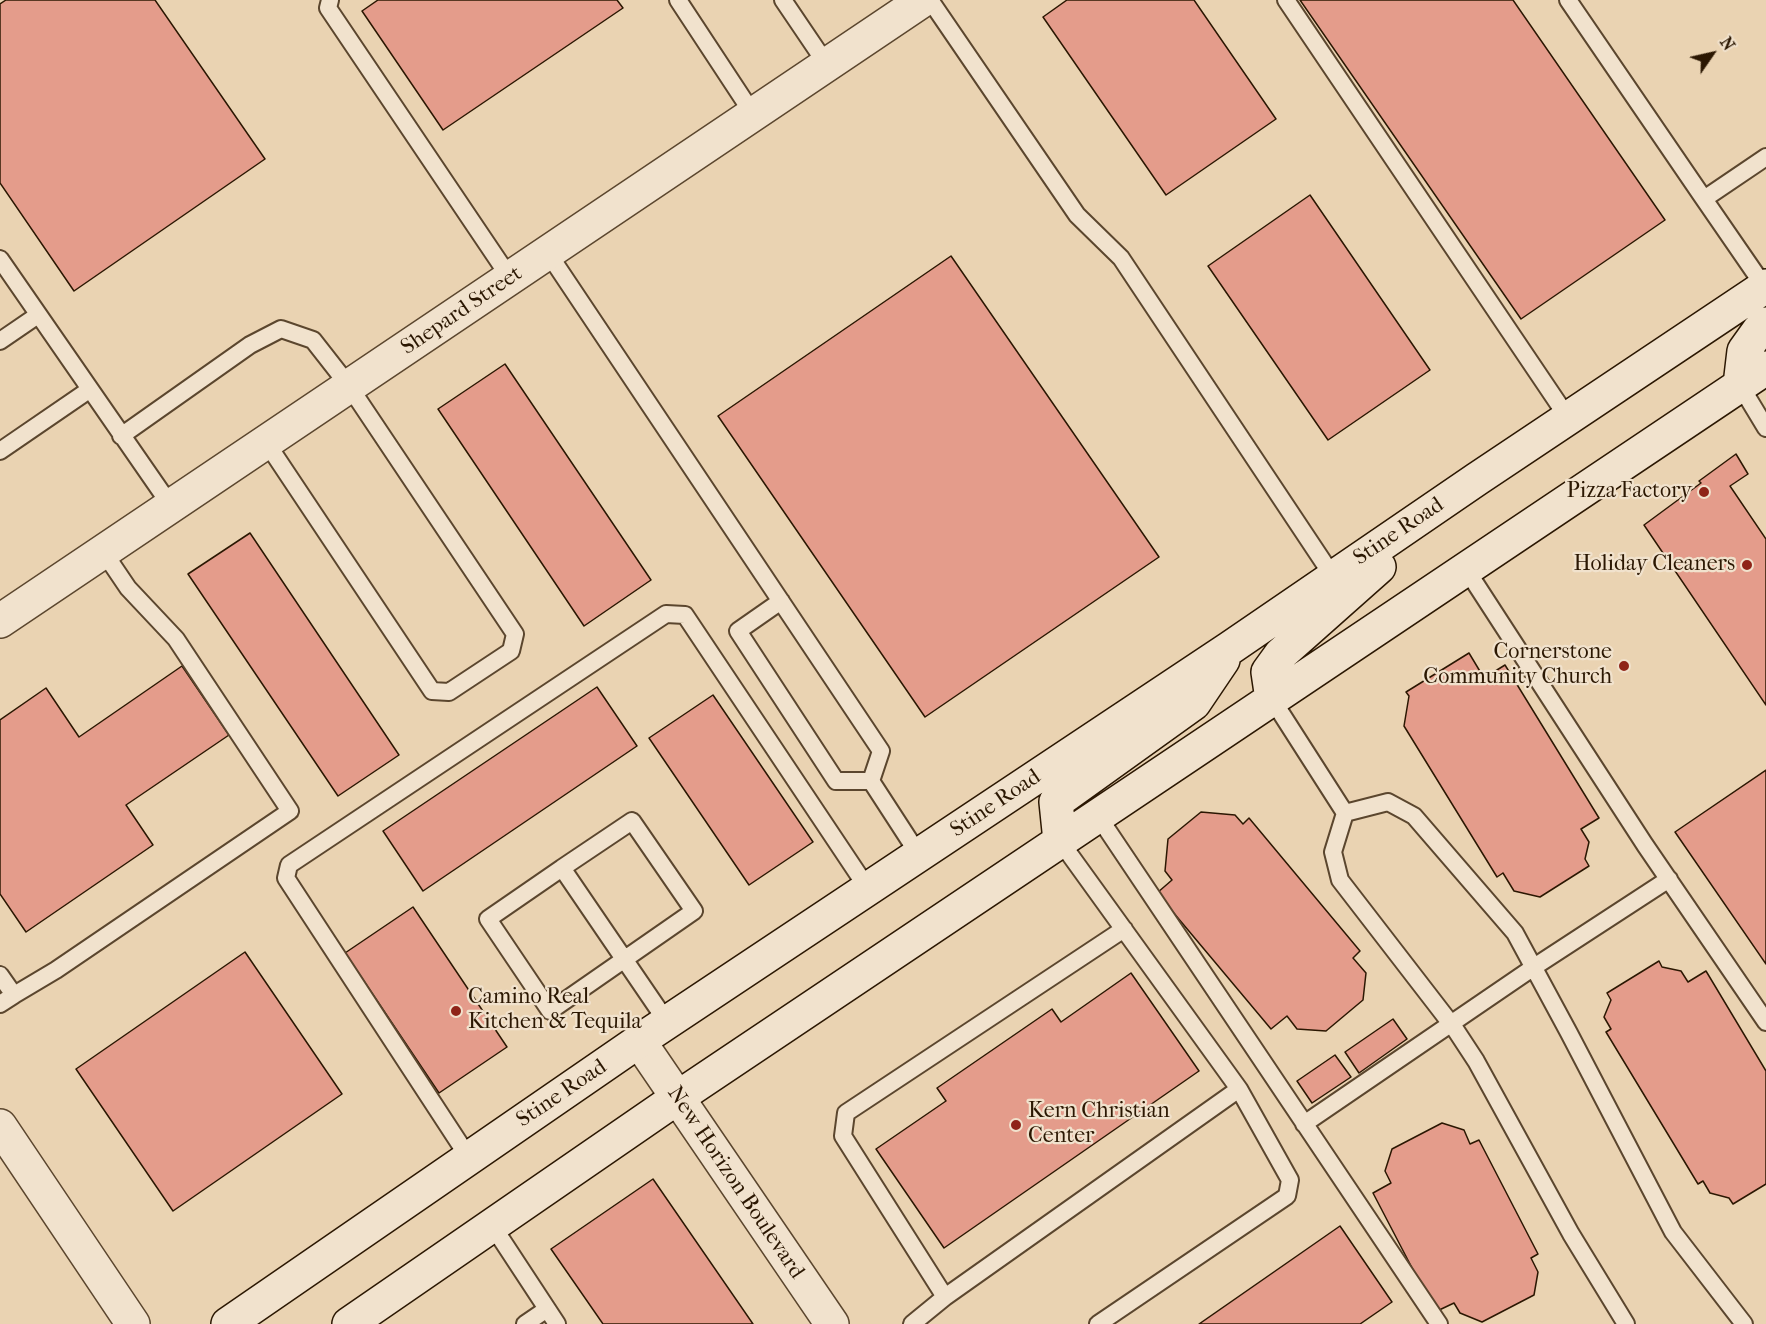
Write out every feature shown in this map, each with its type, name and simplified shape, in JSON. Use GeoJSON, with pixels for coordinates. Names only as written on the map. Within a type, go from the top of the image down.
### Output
{"type":"FeatureCollection","features":[{"type":"Feature","properties":{"kind":"main road","name":"Shepard Street"},"geometry":{"type":"LineString","coordinates":[[0,621],[923,0]]}},
{"type":"Feature","properties":{"kind":"main road","name":"Stine Road"},"geometry":{"type":"LineString","coordinates":[[228,1324],[667,1022],[1230,648],[1340,587],[1476,479],[1765,287]]}},
{"type":"Feature","properties":{"kind":"main road"},"geometry":{"type":"LineString","coordinates":[[348,1324],[677,1098],[1753,377],[1744,351],[1766,324]]}},
{"type":"Feature","properties":{"kind":"main road"},"geometry":{"type":"LineString","coordinates":[[1272,699],[1268,672],[1340,587]]}},
{"type":"Feature","properties":{"kind":"main road"},"geometry":{"type":"LineString","coordinates":[[1060,841],[1056,802],[1194,703],[1230,648]]}},
{"type":"Feature","properties":{"kind":"main road","name":"New Horizon Boulevard"},"geometry":{"type":"LineString","coordinates":[[639,1041],[832,1324]]}},
{"type":"Feature","properties":{"kind":"main road"},"geometry":{"type":"LineString","coordinates":[[0,1126],[133,1324]]}},
{"type":"Feature","properties":{"kind":"lane"},"geometry":{"type":"LineString","coordinates":[[330,0],[328,8],[510,278]]}},
{"type":"Feature","properties":{"kind":"lane"},"geometry":{"type":"LineString","coordinates":[[678,0],[753,114]]}},
{"type":"Feature","properties":{"kind":"lane"},"geometry":{"type":"LineString","coordinates":[[783,0],[827,65]]}},
{"type":"Feature","properties":{"kind":"lane"},"geometry":{"type":"LineString","coordinates":[[930,0],[1077,215],[1121,258],[1340,587]]}},
{"type":"Feature","properties":{"kind":"lane"},"geometry":{"type":"LineString","coordinates":[[1286,0],[1568,418]]}},
{"type":"Feature","properties":{"kind":"lane"},"geometry":{"type":"LineString","coordinates":[[1568,0],[1765,287]]}},
{"type":"Feature","properties":{"kind":"lane"},"geometry":{"type":"LineString","coordinates":[[1704,199],[1766,157]]}},
{"type":"Feature","properties":{"kind":"lane"},"geometry":{"type":"LineString","coordinates":[[548,253],[881,751],[871,781]]}},
{"type":"Feature","properties":{"kind":"lane"},"geometry":{"type":"LineString","coordinates":[[0,260],[171,506]]}},
{"type":"Feature","properties":{"kind":"lane"},"geometry":{"type":"LineString","coordinates":[[0,341],[38,315]]}},
{"type":"Feature","properties":{"kind":"lane"},"geometry":{"type":"LineString","coordinates":[[121,436],[250,345],[281,329],[314,340],[349,386],[514,634],[511,651],[449,692],[432,690],[266,442]]}},
{"type":"Feature","properties":{"kind":"lane"},"geometry":{"type":"LineString","coordinates":[[1753,377],[1766,428]]}},
{"type":"Feature","properties":{"kind":"lane"},"geometry":{"type":"LineString","coordinates":[[0,451],[89,390]]}},
{"type":"Feature","properties":{"kind":"lane"},"geometry":{"type":"LineString","coordinates":[[0,975],[7,1000],[56,970],[290,811],[176,639],[128,588],[103,551]]}},
{"type":"Feature","properties":{"kind":"lane"},"geometry":{"type":"LineString","coordinates":[[1466,569],[1669,879],[1766,1022]]}},
{"type":"Feature","properties":{"kind":"lane"},"geometry":{"type":"LineString","coordinates":[[781,601],[738,631],[836,781],[871,781]]}},
{"type":"Feature","properties":{"kind":"lane"},"geometry":{"type":"LineString","coordinates":[[468,1158],[286,878],[290,865],[666,614],[675,614],[685,615],[868,889]]}},
{"type":"Feature","properties":{"kind":"lane"},"geometry":{"type":"LineString","coordinates":[[1272,699],[1345,813],[1333,852],[1340,880],[1476,1061],[1571,1234],[1626,1324]]}},
{"type":"Feature","properties":{"kind":"lane"},"geometry":{"type":"LineString","coordinates":[[871,781],[919,855]]}},
{"type":"Feature","properties":{"kind":"lane"},"geometry":{"type":"LineString","coordinates":[[1345,813],[1388,802],[1414,816],[1515,933],[1672,1232],[1744,1324]]}},
{"type":"Feature","properties":{"kind":"lane"},"geometry":{"type":"LineString","coordinates":[[1098,816],[1439,1324]]}},
{"type":"Feature","properties":{"kind":"lane"},"geometry":{"type":"LineString","coordinates":[[632,821],[694,911],[550,1011],[488,919],[561,868],[632,821]]}},
{"type":"Feature","properties":{"kind":"lane"},"geometry":{"type":"LineString","coordinates":[[1060,841],[1239,1089],[1290,1180],[1287,1196],[1098,1324]]}},
{"type":"Feature","properties":{"kind":"lane"},"geometry":{"type":"LineString","coordinates":[[561,868],[667,1022]]}},
{"type":"Feature","properties":{"kind":"lane"},"geometry":{"type":"LineString","coordinates":[[1304,1124],[1534,967],[1669,879]]}},
{"type":"Feature","properties":{"kind":"lane"},"geometry":{"type":"LineString","coordinates":[[945,1297],[843,1136],[846,1113],[1124,929]]}},
{"type":"Feature","properties":{"kind":"lane"},"geometry":{"type":"LineString","coordinates":[[912,1324],[945,1297],[1239,1089]]}},
{"type":"Feature","properties":{"kind":"lane"},"geometry":{"type":"LineString","coordinates":[[492,1225],[557,1324]]}},
{"type":"Feature","properties":{"kind":"lane"},"geometry":{"type":"LineString","coordinates":[[525,1324],[548,1309]]}},
{"type":"Feature","properties":{"kind":"building"},"geometry":{"type":"Polygon","coordinates":[[[6,0],[155,0],[265,159],[74,291],[0,183],[0,4],[6,0]]]}},
{"type":"Feature","properties":{"kind":"building"},"geometry":{"type":"Polygon","coordinates":[[[378,0],[617,0],[623,8],[443,130],[362,11],[378,0]]]}},
{"type":"Feature","properties":{"kind":"building"},"geometry":{"type":"Polygon","coordinates":[[[1067,0],[1194,0],[1276,119],[1166,195],[1043,17],[1067,0]]]}},
{"type":"Feature","properties":{"kind":"building"},"geometry":{"type":"Polygon","coordinates":[[[1300,0],[1513,0],[1665,220],[1521,319],[1300,0]]]}},
{"type":"Feature","properties":{"kind":"building"},"geometry":{"type":"Polygon","coordinates":[[[1310,195],[1430,370],[1328,440],[1208,266],[1310,195]]]}},
{"type":"Feature","properties":{"kind":"building"},"geometry":{"type":"Polygon","coordinates":[[[951,256],[1159,557],[925,717],[718,416],[951,256]]]}},
{"type":"Feature","properties":{"kind":"building"},"geometry":{"type":"Polygon","coordinates":[[[505,364],[651,580],[584,626],[438,409],[505,364]]]}},
{"type":"Feature","properties":{"kind":"building"},"geometry":{"type":"Polygon","coordinates":[[[1736,454],[1748,474],[1730,486],[1766,539],[1766,705],[1644,525],[1736,454]]]}},
{"type":"Feature","properties":{"kind":"building"},"geometry":{"type":"Polygon","coordinates":[[[250,533],[399,755],[338,796],[188,574],[250,533]]]}},
{"type":"Feature","properties":{"kind":"building"},"geometry":{"type":"Polygon","coordinates":[[[1469,653],[1484,678],[1505,665],[1599,818],[1581,829],[1589,842],[1585,859],[1589,866],[1540,897],[1514,891],[1503,873],[1497,877],[1404,726],[1409,696],[1406,692],[1469,653]]]}},
{"type":"Feature","properties":{"kind":"building"},"geometry":{"type":"Polygon","coordinates":[[[182,666],[229,735],[126,805],[153,845],[26,932],[0,894],[0,720],[46,688],[79,737],[182,666]]]}},
{"type":"Feature","properties":{"kind":"building"},"geometry":{"type":"Polygon","coordinates":[[[597,687],[637,746],[423,891],[383,831],[597,687]]]}},
{"type":"Feature","properties":{"kind":"building"},"geometry":{"type":"Polygon","coordinates":[[[713,695],[813,842],[749,885],[649,738],[713,695]]]}},
{"type":"Feature","properties":{"kind":"building"},"geometry":{"type":"Polygon","coordinates":[[[1766,770],[1766,964],[1675,832],[1766,770]]]}},
{"type":"Feature","properties":{"kind":"building"},"geometry":{"type":"Polygon","coordinates":[[[1201,812],[1235,815],[1243,824],[1249,818],[1360,951],[1353,958],[1366,973],[1363,1000],[1326,1031],[1297,1029],[1287,1016],[1271,1029],[1157,893],[1172,880],[1165,871],[1168,839],[1201,812]]]}},
{"type":"Feature","properties":{"kind":"building"},"geometry":{"type":"Polygon","coordinates":[[[413,907],[507,1047],[439,1093],[345,953],[413,907]]]}},
{"type":"Feature","properties":{"kind":"building"},"geometry":{"type":"Polygon","coordinates":[[[245,952],[342,1094],[173,1211],[76,1069],[245,952]]]}},
{"type":"Feature","properties":{"kind":"building"},"geometry":{"type":"Polygon","coordinates":[[[1659,961],[1662,967],[1681,971],[1688,982],[1706,971],[1766,1071],[1766,1184],[1733,1204],[1729,1198],[1710,1193],[1703,1181],[1698,1184],[1606,1032],[1611,1029],[1604,1017],[1611,1000],[1607,993],[1659,961]]]}},
{"type":"Feature","properties":{"kind":"building","name":"Kern Christian Center"},"geometry":{"type":"Polygon","coordinates":[[[1131,973],[1199,1071],[944,1248],[876,1149],[946,1101],[937,1088],[1052,1009],[1061,1022],[1131,973]]]}},
{"type":"Feature","properties":{"kind":"building"},"geometry":{"type":"Polygon","coordinates":[[[1393,1019],[1407,1039],[1359,1073],[1345,1052],[1393,1019]]]}},
{"type":"Feature","properties":{"kind":"building"},"geometry":{"type":"Polygon","coordinates":[[[1335,1055],[1351,1077],[1312,1103],[1297,1081],[1335,1055]]]}},
{"type":"Feature","properties":{"kind":"building"},"geometry":{"type":"Polygon","coordinates":[[[1442,1123],[1464,1130],[1470,1144],[1479,1140],[1538,1254],[1531,1258],[1538,1272],[1534,1295],[1482,1322],[1460,1313],[1454,1303],[1435,1312],[1373,1193],[1391,1183],[1385,1171],[1392,1149],[1442,1123]]]}},
{"type":"Feature","properties":{"kind":"building"},"geometry":{"type":"Polygon","coordinates":[[[653,1179],[753,1324],[603,1324],[551,1249],[653,1179]]]}},
{"type":"Feature","properties":{"kind":"building"},"geometry":{"type":"Polygon","coordinates":[[[1340,1226],[1392,1302],[1360,1324],[1199,1324],[1340,1226]]]}},
{"type":"Feature","properties":{"kind":"place","name":"Pizza Factory"},"geometry":{"type":"Point","coordinates":[1704,492]}},
{"type":"Feature","properties":{"kind":"place","name":"Holiday Cleaners"},"geometry":{"type":"Point","coordinates":[1747,565]}},
{"type":"Feature","properties":{"kind":"place","name":"Cornerstone Community Church"},"geometry":{"type":"Point","coordinates":[1624,666]}},
{"type":"Feature","properties":{"kind":"place","name":"Camino Real Kitchen & Tequila"},"geometry":{"type":"Point","coordinates":[456,1011]}},
{"type":"Feature","properties":{"kind":"place","name":"Kern Christian Center"},"geometry":{"type":"Point","coordinates":[1016,1125]}}]}
